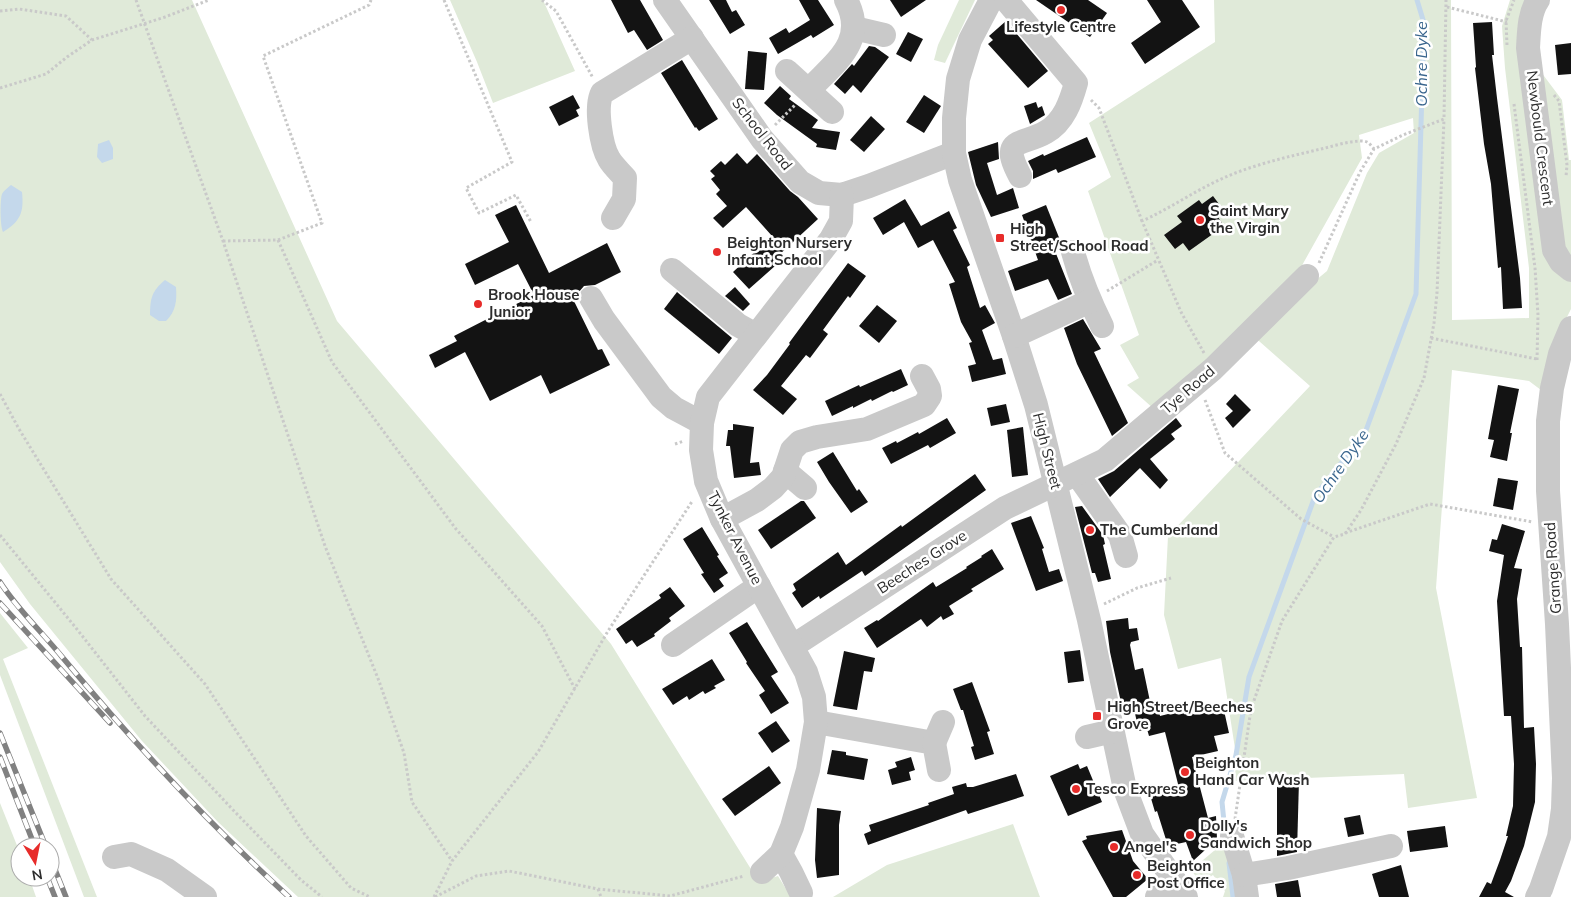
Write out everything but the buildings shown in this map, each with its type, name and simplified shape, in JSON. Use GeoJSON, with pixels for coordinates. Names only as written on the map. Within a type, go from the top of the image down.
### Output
{"type":"FeatureCollection","features":[{"type":"Feature","properties":{"kind":"street","name":"School Road"},"geometry":{"type":"LineString","coordinates":[[665,0],[762,139],[800,182],[819,193],[842,195],[954,153]]}},
{"type":"Feature","properties":{"kind":"street"},"geometry":{"type":"LineString","coordinates":[[809,90],[846,51],[852,40],[853,16],[846,0]]}},
{"type":"Feature","properties":{"kind":"street","name":"High Street"},"geometry":{"type":"LineString","coordinates":[[991,0],[970,40],[958,79],[954,118],[954,153],[960,180],[1036,405],[1087,613],[1125,789],[1142,834],[1181,889]]}},
{"type":"Feature","properties":{"kind":"street"},"geometry":{"type":"LineString","coordinates":[[1006,0],[1076,83],[1071,100],[1056,124],[1046,132],[1019,142],[1014,147],[1012,152],[1013,160],[1020,176]]}},
{"type":"Feature","properties":{"kind":"street","name":"Newbould Crescent"},"geometry":{"type":"LineString","coordinates":[[1538,0],[1535,4],[1530,27],[1528,48],[1554,250],[1561,262],[1571,270]]}},
{"type":"Feature","properties":{"kind":"street"},"geometry":{"type":"LineString","coordinates":[[854,28],[884,35]]}},
{"type":"Feature","properties":{"kind":"street"},"geometry":{"type":"LineString","coordinates":[[613,218],[624,199],[625,178],[609,159],[599,123],[598,99],[602,93],[692,38]]}},
{"type":"Feature","properties":{"kind":"street"},"geometry":{"type":"LineString","coordinates":[[787,71],[832,112]]}},
{"type":"Feature","properties":{"kind":"street","name":"Tynker Avenue"},"geometry":{"type":"LineString","coordinates":[[762,872],[781,854],[792,828],[808,770],[816,722],[814,697],[809,680],[793,646],[722,519],[706,481],[700,450],[702,423],[708,397],[831,239],[841,221],[842,195]]}},
{"type":"Feature","properties":{"kind":"street"},"geometry":{"type":"LineString","coordinates":[[1073,252],[1078,272],[1102,326]]}},
{"type":"Feature","properties":{"kind":"street"},"geometry":{"type":"LineString","coordinates":[[672,270],[738,325],[756,335]]}},
{"type":"Feature","properties":{"kind":"street","name":"Tye Road"},"geometry":{"type":"LineString","coordinates":[[1055,485],[1105,460],[1206,375],[1307,276]]}},
{"type":"Feature","properties":{"kind":"street"},"geometry":{"type":"LineString","coordinates":[[591,298],[604,320],[661,397],[674,408],[702,423]]}},
{"type":"Feature","properties":{"kind":"street"},"geometry":{"type":"LineString","coordinates":[[1014,336],[1090,301]]}},
{"type":"Feature","properties":{"kind":"street","name":"Grange Road"},"geometry":{"type":"LineString","coordinates":[[1537,897],[1565,839],[1563,809],[1564,623],[1550,525],[1548,421],[1552,388],[1560,354],[1571,328]]}},
{"type":"Feature","properties":{"kind":"street"},"geometry":{"type":"LineString","coordinates":[[722,519],[757,500],[773,488],[783,477],[792,450],[800,442],[817,437],[866,429],[924,405],[930,396],[930,389],[922,376]]}},
{"type":"Feature","properties":{"kind":"street"},"geometry":{"type":"LineString","coordinates":[[785,471],[805,488]]}},
{"type":"Feature","properties":{"kind":"street"},"geometry":{"type":"LineString","coordinates":[[1077,474],[1120,535],[1126,556]]}},
{"type":"Feature","properties":{"kind":"street","name":"Beeches Grove"},"geometry":{"type":"LineString","coordinates":[[793,646],[1005,508],[1055,485]]}},
{"type":"Feature","properties":{"kind":"street"},"geometry":{"type":"LineString","coordinates":[[673,645],[759,586]]}},
{"type":"Feature","properties":{"kind":"street"},"geometry":{"type":"LineString","coordinates":[[816,722],[938,733],[939,770]]}},
{"type":"Feature","properties":{"kind":"street"},"geometry":{"type":"LineString","coordinates":[[1087,737],[1113,731]]}},
{"type":"Feature","properties":{"kind":"street"},"geometry":{"type":"LineString","coordinates":[[1232,836],[1245,886],[1288,868],[1391,846]]}},
{"type":"Feature","properties":{"kind":"street"},"geometry":{"type":"LineString","coordinates":[[114,857],[131,854],[167,870],[206,897]]}},
{"type":"Feature","properties":{"kind":"street"},"geometry":{"type":"LineString","coordinates":[[781,854],[801,893]]}},
{"type":"Feature","properties":{"kind":"street"},"geometry":{"type":"LineString","coordinates":[[1157,897],[1181,889]]}},
{"type":"Feature","properties":{"kind":"path"},"geometry":{"type":"LineString","coordinates":[[136,0],[223,241],[325,546],[379,681],[404,754],[412,802],[452,861]]}},
{"type":"Feature","properties":{"kind":"path"},"geometry":{"type":"LineString","coordinates":[[0,88],[46,74],[92,40],[144,24],[210,0]]}},
{"type":"Feature","properties":{"kind":"path"},"geometry":{"type":"LineString","coordinates":[[223,241],[278,240],[322,223],[263,56],[369,5],[371,0]]}},
{"type":"Feature","properties":{"kind":"path"},"geometry":{"type":"LineString","coordinates":[[444,0],[512,162],[466,188],[479,213],[516,195],[531,222]]}},
{"type":"Feature","properties":{"kind":"path"},"geometry":{"type":"LineString","coordinates":[[542,0],[556,11],[602,93]]}},
{"type":"Feature","properties":{"kind":"path"},"geometry":{"type":"LineString","coordinates":[[1345,534],[1361,510],[1396,444],[1424,378],[1432,338],[1437,293],[1444,120],[1446,0]]}},
{"type":"Feature","properties":{"kind":"path"},"geometry":{"type":"LineString","coordinates":[[1507,46],[1506,21],[1514,0]]}},
{"type":"Feature","properties":{"kind":"path"},"geometry":{"type":"LineString","coordinates":[[1447,7],[1530,27]]}},
{"type":"Feature","properties":{"kind":"path"},"geometry":{"type":"LineString","coordinates":[[0,11],[20,8],[66,16],[92,40]]}},
{"type":"Feature","properties":{"kind":"path"},"geometry":{"type":"LineString","coordinates":[[1076,83],[1099,108],[1142,221],[1206,375],[1225,453],[1301,519],[1334,537]]}},
{"type":"Feature","properties":{"kind":"path"},"geometry":{"type":"LineString","coordinates":[[762,139],[809,90]]}},
{"type":"Feature","properties":{"kind":"path"},"geometry":{"type":"LineString","coordinates":[[1513,103],[1534,268],[1538,315],[1537,369]]}},
{"type":"Feature","properties":{"kind":"path"},"geometry":{"type":"LineString","coordinates":[[1307,276],[1321,260],[1360,172],[1374,149],[1403,135],[1444,120]]}},
{"type":"Feature","properties":{"kind":"path"},"geometry":{"type":"LineString","coordinates":[[1142,221],[1161,213],[1192,194],[1222,179],[1274,160],[1364,141],[1369,143],[1374,149]]}},
{"type":"Feature","properties":{"kind":"path"},"geometry":{"type":"LineString","coordinates":[[278,240],[332,362],[456,529],[542,626],[574,689]]}},
{"type":"Feature","properties":{"kind":"path"},"geometry":{"type":"LineString","coordinates":[[1090,301],[1158,260]]}},
{"type":"Feature","properties":{"kind":"path"},"geometry":{"type":"LineString","coordinates":[[1432,338],[1537,359]]}},
{"type":"Feature","properties":{"kind":"path"},"geometry":{"type":"LineString","coordinates":[[0,394],[19,429],[111,579],[206,684],[306,836],[351,888],[370,897]]}},
{"type":"Feature","properties":{"kind":"path"},"geometry":{"type":"LineString","coordinates":[[434,897],[452,861],[538,752],[608,631],[706,481]]}},
{"type":"Feature","properties":{"kind":"path"},"geometry":{"type":"LineString","coordinates":[[1232,836],[1251,709],[1282,621],[1334,537],[1430,504],[1550,525]]}},
{"type":"Feature","properties":{"kind":"path"},"geometry":{"type":"LineString","coordinates":[[0,535],[145,716],[235,812],[302,880],[322,897]]}},
{"type":"Feature","properties":{"kind":"path"},"geometry":{"type":"LineString","coordinates":[[1087,613],[1137,588],[1171,578]]}},
{"type":"Feature","properties":{"kind":"path"},"geometry":{"type":"LineString","coordinates":[[434,897],[476,876],[509,871],[598,889],[670,896],[762,872]]}},
{"type":"Feature","properties":{"kind":"path"},"geometry":{"type":"LineString","coordinates":[[598,889],[601,897]]}},
{"type":"Feature","properties":{"kind":"green space"},"geometry":{"type":"Polygon","coordinates":[[[0,0],[192,0],[337,321],[611,644],[759,882],[778,876],[791,897],[298,897],[218,822],[142,741],[30,604],[0,562],[0,0]]]}},
{"type":"Feature","properties":{"kind":"green space"},"geometry":{"type":"Polygon","coordinates":[[[450,0],[543,0],[575,71],[493,103],[450,0]]]}},
{"type":"Feature","properties":{"kind":"green space"},"geometry":{"type":"Polygon","coordinates":[[[959,0],[975,0],[945,63],[934,60],[938,45],[959,0]]]}},
{"type":"Feature","properties":{"kind":"green space"},"geometry":{"type":"Polygon","coordinates":[[[1214,0],[1451,0],[1452,320],[1529,318],[1529,268],[1505,68],[1502,26],[1510,0],[1529,0],[1541,72],[1562,100],[1569,160],[1571,160],[1571,309],[1551,349],[1541,390],[1529,381],[1452,370],[1436,588],[1477,798],[1408,808],[1404,774],[1235,781],[1236,755],[1221,658],[1178,669],[1164,615],[1168,536],[1310,386],[1251,334],[1327,271],[1367,173],[1379,153],[1414,133],[1413,118],[1359,135],[1362,158],[1300,269],[1247,329],[1154,409],[1127,385],[1139,378],[1120,345],[1139,335],[1088,191],[1111,177],[1089,123],[1215,42],[1214,0]]]}},
{"type":"Feature","properties":{"kind":"green space"},"geometry":{"type":"Polygon","coordinates":[[[0,613],[28,648],[3,659],[97,897],[84,897],[0,675],[0,613]]]}},
{"type":"Feature","properties":{"kind":"green space"},"geometry":{"type":"Polygon","coordinates":[[[0,803],[14,837],[10,837],[10,887],[32,887],[36,897],[0,897],[0,803]]]}},
{"type":"Feature","properties":{"kind":"green space"},"geometry":{"type":"Polygon","coordinates":[[[1013,824],[1040,897],[833,897],[887,865],[1013,824]]]}},
{"type":"Feature","properties":{"kind":"green space"},"geometry":{"type":"Polygon","coordinates":[[[1227,840],[1240,897],[1223,897],[1225,891],[1213,875],[1201,883],[1191,870],[1227,840]]]}},
{"type":"Feature","properties":{"kind":"water"},"geometry":{"type":"Polygon","coordinates":[[[109,140],[113,148],[113,159],[102,163],[97,157],[98,144],[109,140]]]}},
{"type":"Feature","properties":{"kind":"water"},"geometry":{"type":"Polygon","coordinates":[[[11,185],[22,192],[22,211],[14,224],[3,232],[1,197],[4,191],[11,185]]]}},
{"type":"Feature","properties":{"kind":"water"},"geometry":{"type":"Polygon","coordinates":[[[165,280],[176,287],[176,301],[174,310],[166,321],[159,321],[150,315],[151,304],[155,291],[165,280]]]}},
{"type":"Feature","properties":{"kind":"waterway","name":"Ochre Dyke"},"geometry":{"type":"LineString","coordinates":[[1225,832],[1222,802],[1236,755],[1249,677],[1315,496],[1365,433],[1416,294],[1424,23],[1417,0]]}},
{"type":"Feature","properties":{"kind":"waterway","name":"Ochre Dyke"},"geometry":{"type":"LineString","coordinates":[[1229,863],[1233,897]]}},
{"type":"Feature","properties":{"kind":"railway"},"geometry":{"type":"LineString","coordinates":[[0,582],[22,611],[144,751],[200,811],[289,897]]}},
{"type":"Feature","properties":{"kind":"railway"},"geometry":{"type":"LineString","coordinates":[[0,603],[110,723]]}},
{"type":"Feature","properties":{"kind":"railway"},"geometry":{"type":"LineString","coordinates":[[0,733],[42,837]]}},
{"type":"Feature","properties":{"kind":"railway"},"geometry":{"type":"LineString","coordinates":[[0,757],[31,837]]}},
{"type":"Feature","properties":{"kind":"railway"},"geometry":{"type":"LineString","coordinates":[[60,882],[66,897]]}},
{"type":"Feature","properties":{"kind":"railway"},"geometry":{"type":"LineString","coordinates":[[51,887],[55,897]]}},
{"type":"Feature","properties":{"kind":"place","name":"Lifestyle Centre"},"geometry":{"type":"Point","coordinates":[1061,10]}},
{"type":"Feature","properties":{"kind":"place","name":"Saint Mary the Virgin"},"geometry":{"type":"Point","coordinates":[1200,220]}},
{"type":"Feature","properties":{"kind":"place","name":"High Street/School Road"},"geometry":{"type":"Point","coordinates":[1000,238]}},
{"type":"Feature","properties":{"kind":"place","name":"Beighton Nursery Infant School"},"geometry":{"type":"Point","coordinates":[717,252]}},
{"type":"Feature","properties":{"kind":"place","name":"Brook House Junior"},"geometry":{"type":"Point","coordinates":[478,304]}},
{"type":"Feature","properties":{"kind":"place","name":"The Cumberland"},"geometry":{"type":"Point","coordinates":[1090,530]}},
{"type":"Feature","properties":{"kind":"place","name":"High Street/Beeches Grove"},"geometry":{"type":"Point","coordinates":[1097,716]}},
{"type":"Feature","properties":{"kind":"place","name":"Beighton Hand Car Wash"},"geometry":{"type":"Point","coordinates":[1185,772]}},
{"type":"Feature","properties":{"kind":"place","name":"Tesco Express"},"geometry":{"type":"Point","coordinates":[1076,789]}},
{"type":"Feature","properties":{"kind":"place","name":"Dolly's Sandwich Shop"},"geometry":{"type":"Point","coordinates":[1190,835]}},
{"type":"Feature","properties":{"kind":"place","name":"Angel's"},"geometry":{"type":"Point","coordinates":[1114,847]}},
{"type":"Feature","properties":{"kind":"place","name":"Beighton Post Office"},"geometry":{"type":"Point","coordinates":[1137,875]}}]}
